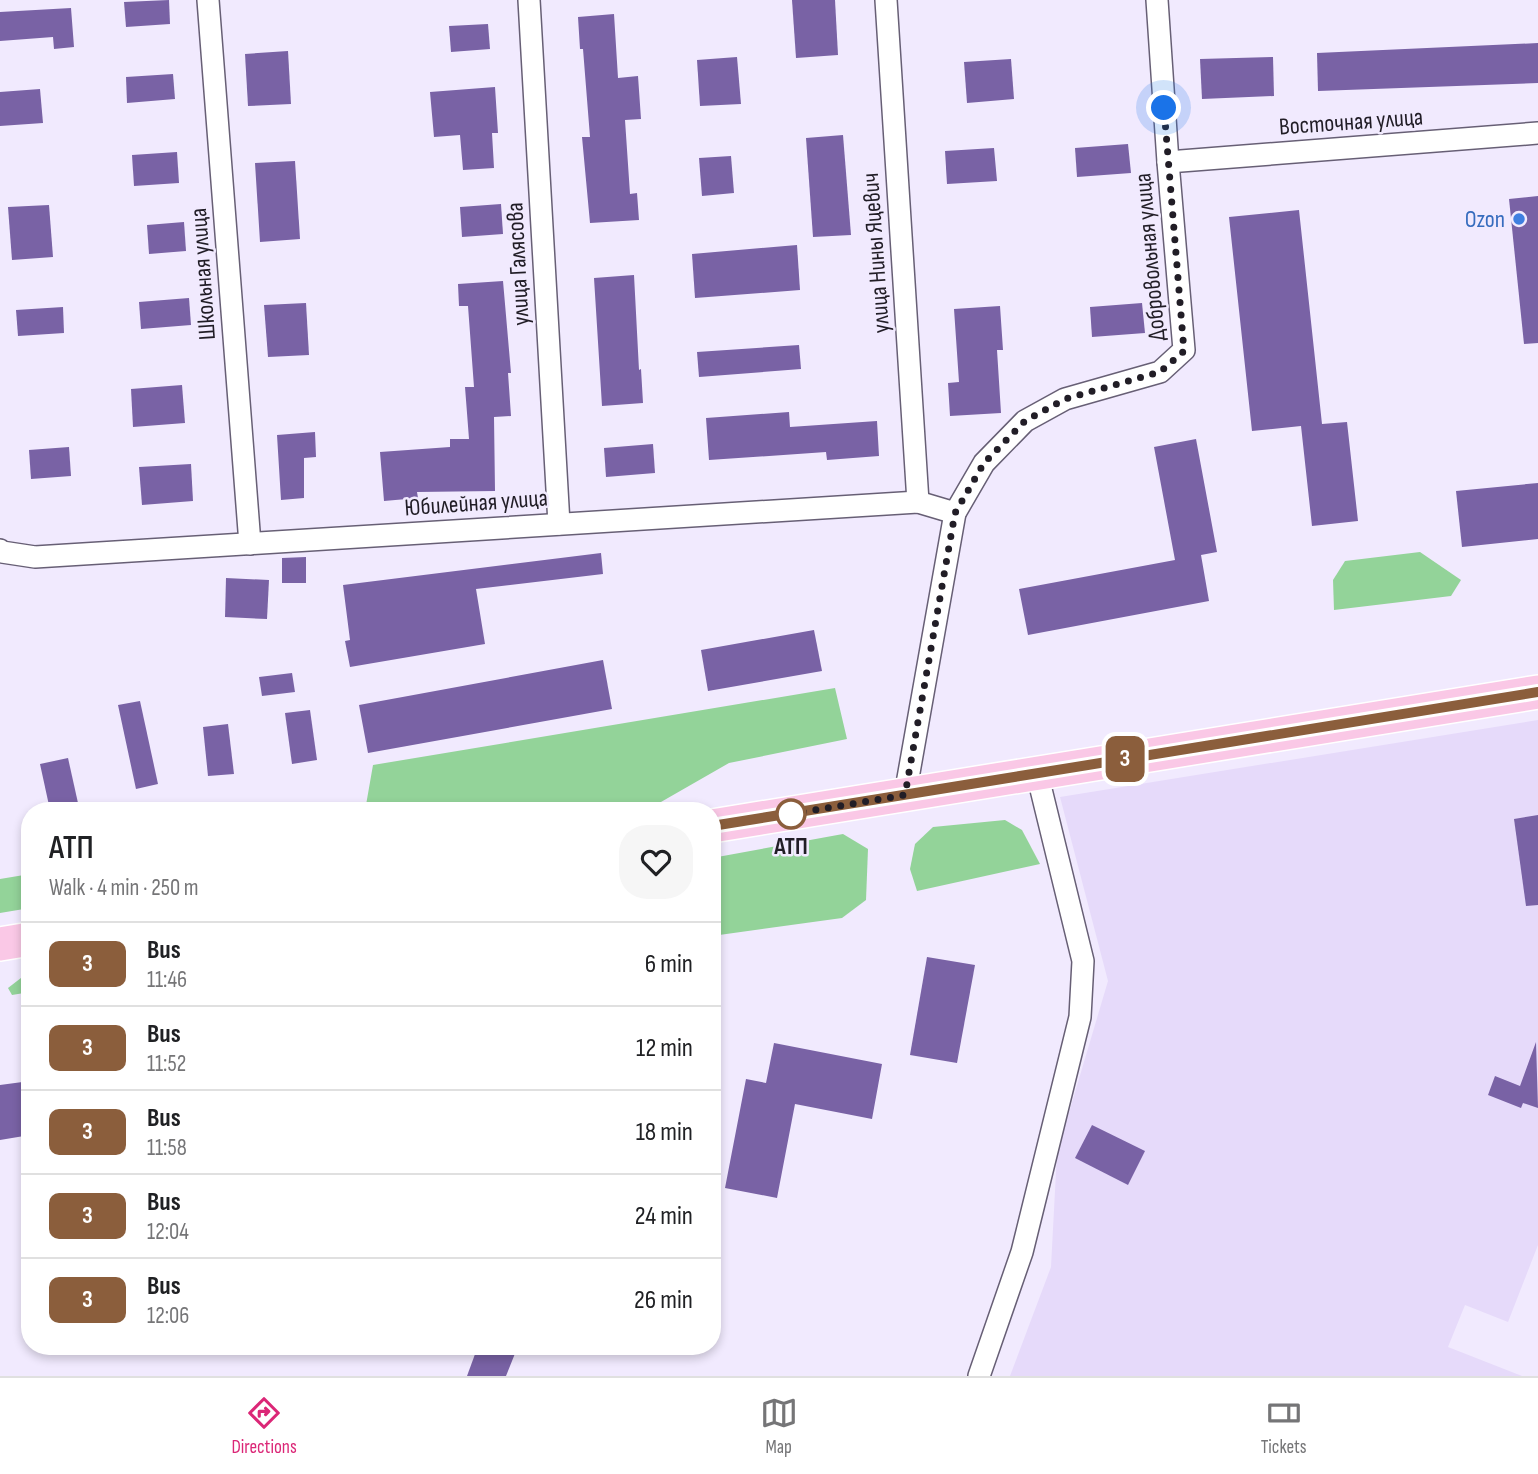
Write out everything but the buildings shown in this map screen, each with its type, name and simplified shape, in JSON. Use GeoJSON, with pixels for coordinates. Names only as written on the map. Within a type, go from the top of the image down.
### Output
{"type":"FeatureCollection","features":[{"type":"Feature","properties":{"kind":"main road"},"geometry":{"type":"LineString","coordinates":[[721,825],[1538,692]]}},
{"type":"Feature","properties":{"kind":"main road"},"geometry":{"type":"LineString","coordinates":[[0,943],[21,940]]}},
{"type":"Feature","properties":{"kind":"street","name":"Школьная улица"},"geometry":{"type":"LineString","coordinates":[[208,0],[250,544]]}},
{"type":"Feature","properties":{"kind":"street","name":"улица Галясова"},"geometry":{"type":"LineString","coordinates":[[529,0],[559,524]]}},
{"type":"Feature","properties":{"kind":"street","name":"улица Нины Яцевич"},"geometry":{"type":"LineString","coordinates":[[886,0],[918,502]]}},
{"type":"Feature","properties":{"kind":"street","name":"Добровольная улица"},"geometry":{"type":"LineString","coordinates":[[905,795],[955,513],[984,463],[1025,421],[1065,399],[1160,372],[1184,351],[1157,0]]}},
{"type":"Feature","properties":{"kind":"street","name":"Восточная улица"},"geometry":{"type":"LineString","coordinates":[[1168,162],[1538,134]]}},
{"type":"Feature","properties":{"kind":"street","name":"Юбилейная улица"},"geometry":{"type":"LineString","coordinates":[[0,550],[35,557],[918,502],[955,513]]}},
{"type":"Feature","properties":{"kind":"street"},"geometry":{"type":"LineString","coordinates":[[979,1376],[1022,1252],[1080,1017],[1083,961],[1037,773]]}},
{"type":"Feature","properties":{"kind":"shaded area"},"geometry":{"type":"Polygon","coordinates":[[[1538,720],[1538,1245],[1508,1322],[1465,1305],[1448,1347],[1522,1376],[1010,1376],[1051,1267],[1057,1153],[1108,981],[1060,797],[1538,720]]]}},
{"type":"Feature","properties":{"kind":"green space"},"geometry":{"type":"Polygon","coordinates":[[[1420,552],[1461,580],[1451,596],[1334,610],[1333,580],[1345,561],[1420,552]]]}},
{"type":"Feature","properties":{"kind":"green space"},"geometry":{"type":"Polygon","coordinates":[[[835,688],[847,739],[729,763],[661,802],[367,802],[373,765],[835,688]]]}},
{"type":"Feature","properties":{"kind":"green space"},"geometry":{"type":"Polygon","coordinates":[[[1005,820],[1022,830],[1040,864],[917,891],[910,869],[915,844],[933,827],[1005,820]]]}},
{"type":"Feature","properties":{"kind":"green space"},"geometry":{"type":"Polygon","coordinates":[[[843,834],[868,849],[866,900],[842,918],[721,935],[721,856],[843,834]]]}},
{"type":"Feature","properties":{"kind":"green space"},"geometry":{"type":"Polygon","coordinates":[[[21,876],[21,910],[0,913],[0,879],[21,876]]]}},
{"type":"Feature","properties":{"kind":"green space"},"geometry":{"type":"Polygon","coordinates":[[[21,978],[21,994],[12,995],[8,988],[21,978]]]}},
{"type":"Feature","properties":{"kind":"bus line","name":"3"},"geometry":{"type":"LineString","coordinates":[[721,825],[1538,692]]}},
{"type":"Feature","properties":{"kind":"place","name":"Ozon"},"geometry":{"type":"Point","coordinates":[1519,219]}},
{"type":"Feature","properties":{"kind":"place","name":"АТП"},"geometry":{"type":"Point","coordinates":[791,814]}},
{"type":"Feature","properties":{"kind":"route"},"geometry":{"type":"LineString","coordinates":[[791,814],[905,795],[955,513],[984,463],[1025,421],[1065,399],[1160,372],[1184,351],[1164,108]]}}]}
